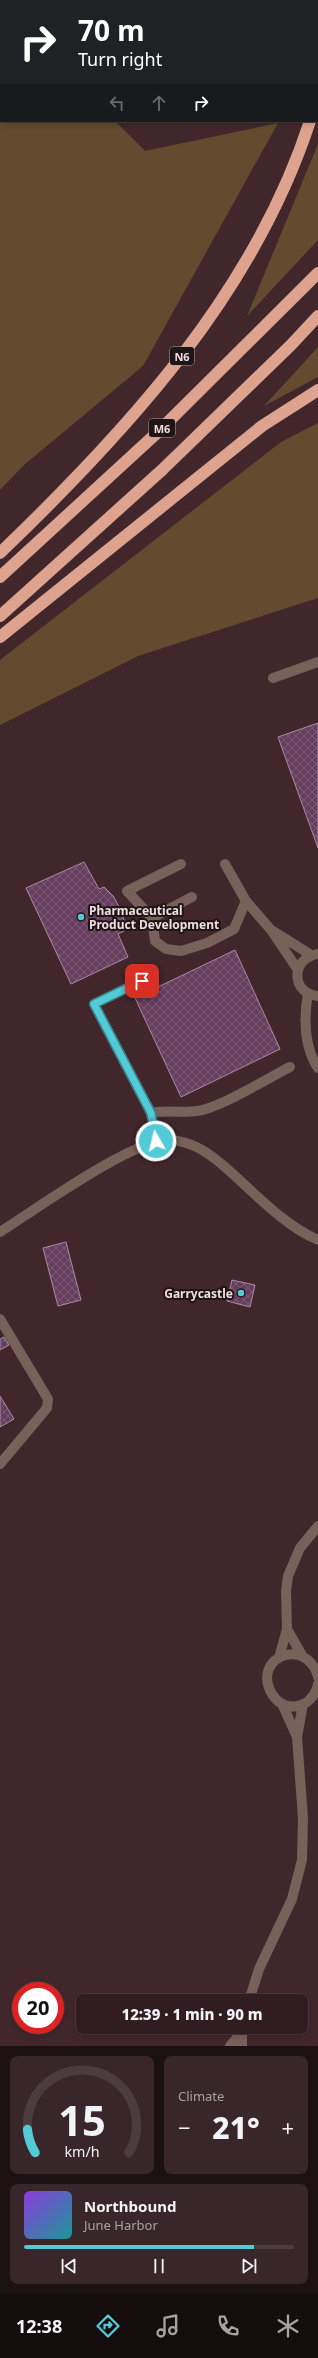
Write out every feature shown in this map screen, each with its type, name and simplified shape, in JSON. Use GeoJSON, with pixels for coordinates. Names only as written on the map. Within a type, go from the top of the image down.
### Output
{"type":"FeatureCollection","features":[{"type":"Feature","properties":{"kind":"highway","name":"N6"},"geometry":{"type":"LineString","coordinates":[[0,552],[116,435],[188,349],[255,246],[286,185],[310,122]]}},
{"type":"Feature","properties":{"kind":"highway","name":"M6"},"geometry":{"type":"LineString","coordinates":[[0,577],[159,431],[318,273]]}},
{"type":"Feature","properties":{"kind":"highway","name":"M6"},"geometry":{"type":"LineString","coordinates":[[0,616],[162,470],[291,345],[318,316]]}},
{"type":"Feature","properties":{"kind":"highway"},"geometry":{"type":"LineString","coordinates":[[0,637],[262,426],[318,390]]}},
{"type":"Feature","properties":{"kind":"street"},"geometry":{"type":"LineString","coordinates":[[273,678],[318,662]]}},
{"type":"Feature","properties":{"kind":"street"},"geometry":{"type":"LineString","coordinates":[[181,864],[127,891],[152,918],[155,941],[166,949],[182,951],[207,943],[234,929],[246,901]]}},
{"type":"Feature","properties":{"kind":"street"},"geometry":{"type":"LineString","coordinates":[[225,864],[246,901],[271,930],[298,970]]}},
{"type":"Feature","properties":{"kind":"street"},"geometry":{"type":"LineString","coordinates":[[152,918],[192,897]]}},
{"type":"Feature","properties":{"kind":"street"},"geometry":{"type":"LineString","coordinates":[[271,930],[315,954],[300,964],[298,970],[299,983],[308,993],[318,996]]}},
{"type":"Feature","properties":{"kind":"street"},"geometry":{"type":"LineString","coordinates":[[142,981],[94,1004],[151,1113],[156,1141]]}},
{"type":"Feature","properties":{"kind":"street"},"geometry":{"type":"LineString","coordinates":[[308,993],[306,1030],[311,1052],[318,1068]]}},
{"type":"Feature","properties":{"kind":"street"},"geometry":{"type":"LineString","coordinates":[[151,1113],[168,1110],[198,1111],[215,1105],[290,1067]]}},
{"type":"Feature","properties":{"kind":"street"},"geometry":{"type":"LineString","coordinates":[[0,1232],[118,1158],[156,1141],[182,1142],[203,1150],[284,1218],[318,1240]]}},
{"type":"Feature","properties":{"kind":"street"},"geometry":{"type":"LineString","coordinates":[[0,1320],[48,1399],[47,1408],[0,1464]]}},
{"type":"Feature","properties":{"kind":"street"},"geometry":{"type":"LineString","coordinates":[[297,1737],[282,1704],[271,1695],[267,1682],[270,1668],[279,1658],[287,1629],[286,1591],[288,1576],[300,1548],[318,1526]]}},
{"type":"Feature","properties":{"kind":"street"},"geometry":{"type":"LineString","coordinates":[[287,1629],[303,1657]]}},
{"type":"Feature","properties":{"kind":"street"},"geometry":{"type":"LineString","coordinates":[[279,1658],[293,1654],[303,1657],[313,1664],[318,1677]]}},
{"type":"Feature","properties":{"kind":"street"},"geometry":{"type":"LineString","coordinates":[[282,1704],[296,1706],[303,1704],[315,1694],[318,1684]]}},
{"type":"Feature","properties":{"kind":"street"},"geometry":{"type":"LineString","coordinates":[[250,1994],[259,1969],[292,1899],[302,1860],[303,1818],[297,1737],[303,1704]]}},
{"type":"Feature","properties":{"kind":"street"},"geometry":{"type":"LineString","coordinates":[[230,2046],[238,2034]]}},
{"type":"Feature","properties":{"kind":"street"},"geometry":{"type":"LineString","coordinates":[[241,2034],[242,2046]]}},
{"type":"Feature","properties":{"kind":"shaded area"},"geometry":{"type":"Polygon","coordinates":[[[0,122],[116,122],[145,151],[278,123],[143,366],[24,465],[0,490],[0,122]]]}},
{"type":"Feature","properties":{"kind":"shaded area"},"geometry":{"type":"Polygon","coordinates":[[[318,144],[318,240],[247,316],[318,144]]]}},
{"type":"Feature","properties":{"kind":"shaded area"},"geometry":{"type":"Polygon","coordinates":[[[318,347],[318,377],[264,406],[318,347]]]}},
{"type":"Feature","properties":{"kind":"shaded area"},"geometry":{"type":"Polygon","coordinates":[[[318,423],[318,598],[138,656],[0,725],[0,660],[281,442],[318,423]]]}},
{"type":"Feature","properties":{"kind":"building"},"geometry":{"type":"Polygon","coordinates":[[[318,723],[318,848],[278,737],[318,723]]]}},
{"type":"Feature","properties":{"kind":"building","name":"Pharmaceutical Product Development"},"geometry":{"type":"Polygon","coordinates":[[[84,862],[99,889],[104,887],[114,897],[121,911],[125,923],[124,931],[118,934],[128,957],[71,984],[26,888],[84,862]]]}},
{"type":"Feature","properties":{"kind":"building"},"geometry":{"type":"Polygon","coordinates":[[[235,950],[280,1049],[181,1097],[135,998],[235,950]]]}},
{"type":"Feature","properties":{"kind":"building"},"geometry":{"type":"Polygon","coordinates":[[[66,1242],[81,1300],[58,1306],[43,1248],[66,1242]]]}},
{"type":"Feature","properties":{"kind":"building","name":"Garrycastle"},"geometry":{"type":"Polygon","coordinates":[[[232,1280],[255,1285],[250,1307],[227,1301],[232,1280]]]}},
{"type":"Feature","properties":{"kind":"building"},"geometry":{"type":"Polygon","coordinates":[[[4,1337],[9,1345],[0,1350],[0,1339],[4,1337]]]}},
{"type":"Feature","properties":{"kind":"building"},"geometry":{"type":"Polygon","coordinates":[[[0,1396],[14,1419],[0,1427],[0,1396]]]}},
{"type":"Feature","properties":{"kind":"place","name":"Pharmaceutical Product Development"},"geometry":{"type":"Point","coordinates":[81,917]}},
{"type":"Feature","properties":{"kind":"place","name":"Garrycastle"},"geometry":{"type":"Point","coordinates":[241,1293]}},
{"type":"Feature","properties":{"kind":"route"},"geometry":{"type":"LineString","coordinates":[[142,981],[94,1004],[151,1113],[156,1141]]}}]}
